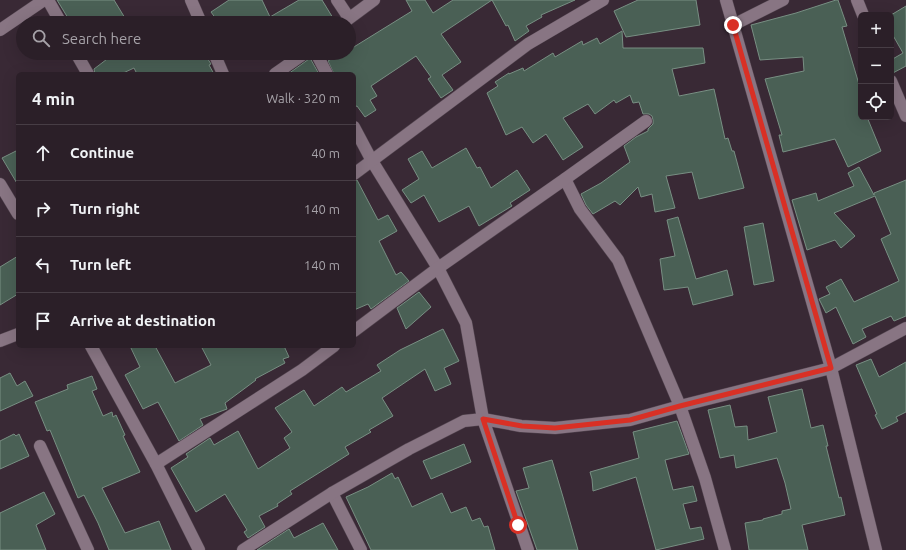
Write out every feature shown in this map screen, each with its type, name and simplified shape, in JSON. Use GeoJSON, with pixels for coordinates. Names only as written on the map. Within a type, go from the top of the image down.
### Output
{"type":"FeatureCollection","features":[{"type":"Feature","properties":{"kind":"street"},"geometry":{"type":"LineString","coordinates":[[21,16],[44,0]]}},
{"type":"Feature","properties":{"kind":"street"},"geometry":{"type":"LineString","coordinates":[[48,0],[56,16]]}},
{"type":"Feature","properties":{"kind":"street"},"geometry":{"type":"LineString","coordinates":[[191,0],[198,16]]}},
{"type":"Feature","properties":{"kind":"street"},"geometry":{"type":"LineString","coordinates":[[337,0],[344,16]]}},
{"type":"Feature","properties":{"kind":"street"},"geometry":{"type":"LineString","coordinates":[[352,16],[374,0]]}},
{"type":"Feature","properties":{"kind":"street"},"geometry":{"type":"LineString","coordinates":[[356,173],[528,44],[603,0]]}},
{"type":"Feature","properties":{"kind":"street"},"geometry":{"type":"LineString","coordinates":[[726,0],[831,368],[876,550]]}},
{"type":"Feature","properties":{"kind":"street"},"geometry":{"type":"LineString","coordinates":[[733,25],[783,0]]}},
{"type":"Feature","properties":{"kind":"street"},"geometry":{"type":"LineString","coordinates":[[857,0],[862,12]]}},
{"type":"Feature","properties":{"kind":"street"},"geometry":{"type":"LineString","coordinates":[[0,30],[16,19]]}},
{"type":"Feature","properties":{"kind":"street"},"geometry":{"type":"LineString","coordinates":[[80,60],[87,72]]}},
{"type":"Feature","properties":{"kind":"street"},"geometry":{"type":"LineString","coordinates":[[217,60],[222,72]]}},
{"type":"Feature","properties":{"kind":"street"},"geometry":{"type":"LineString","coordinates":[[278,72],[295,60]]}},
{"type":"Feature","properties":{"kind":"street"},"geometry":{"type":"LineString","coordinates":[[320,60],[326,72]]}},
{"type":"Feature","properties":{"kind":"street"},"geometry":{"type":"LineString","coordinates":[[892,84],[906,116]]}},
{"type":"Feature","properties":{"kind":"street"},"geometry":{"type":"LineString","coordinates":[[356,330],[438,268],[646,121]]}},
{"type":"Feature","properties":{"kind":"street"},"geometry":{"type":"LineString","coordinates":[[356,131],[372,161],[438,268],[466,324],[483,419],[528,550]]}},
{"type":"Feature","properties":{"kind":"street"},"geometry":{"type":"LineString","coordinates":[[565,179],[580,208],[618,260],[680,406],[705,478],[725,550]]}},
{"type":"Feature","properties":{"kind":"street"},"geometry":{"type":"LineString","coordinates":[[0,184],[16,211]]}},
{"type":"Feature","properties":{"kind":"street"},"geometry":{"type":"LineString","coordinates":[[243,550],[332,493],[464,421],[483,419],[522,426],[555,428],[630,420],[831,368],[906,328]]}},
{"type":"Feature","properties":{"kind":"street"},"geometry":{"type":"LineString","coordinates":[[0,341],[16,335]]}},
{"type":"Feature","properties":{"kind":"street"},"geometry":{"type":"LineString","coordinates":[[95,348],[199,550]]}},
{"type":"Feature","properties":{"kind":"street"},"geometry":{"type":"LineString","coordinates":[[156,464],[302,370],[331,348]]}},
{"type":"Feature","properties":{"kind":"street"},"geometry":{"type":"LineString","coordinates":[[40,446],[88,550]]}},
{"type":"Feature","properties":{"kind":"street"},"geometry":{"type":"LineString","coordinates":[[332,493],[361,550]]}},
{"type":"Feature","properties":{"kind":"building"},"geometry":{"type":"Polygon","coordinates":[[[57,0],[114,0],[124,16],[67,16],[57,0]]]}},
{"type":"Feature","properties":{"kind":"building"},"geometry":{"type":"Polygon","coordinates":[[[229,0],[262,0],[270,16],[214,16],[211,12],[229,0]]]}},
{"type":"Feature","properties":{"kind":"building"},"geometry":{"type":"Polygon","coordinates":[[[299,0],[322,0],[332,16],[272,16],[299,0]]]}},
{"type":"Feature","properties":{"kind":"building"},"geometry":{"type":"Polygon","coordinates":[[[406,0],[425,0],[433,13],[453,0],[492,0],[441,34],[461,62],[442,75],[453,90],[441,98],[428,79],[431,77],[416,56],[371,86],[377,96],[370,100],[376,110],[365,117],[356,106],[356,72],[333,72],[328,61],[356,60],[356,46],[412,11],[406,0]]]}},
{"type":"Feature","properties":{"kind":"building"},"geometry":{"type":"Polygon","coordinates":[[[492,0],[575,0],[541,15],[542,17],[526,26],[529,31],[515,41],[508,25],[506,26],[492,0]]]}},
{"type":"Feature","properties":{"kind":"building"},"geometry":{"type":"Polygon","coordinates":[[[638,0],[696,0],[700,25],[626,37],[614,11],[638,0]]]}},
{"type":"Feature","properties":{"kind":"building"},"geometry":{"type":"Polygon","coordinates":[[[838,0],[847,26],[842,27],[858,81],[858,120],[868,120],[881,151],[848,167],[835,139],[783,152],[779,135],[782,135],[765,79],[804,71],[803,57],[760,60],[751,25],[838,0]]]}},
{"type":"Feature","properties":{"kind":"building"},"geometry":{"type":"Polygon","coordinates":[[[906,6],[906,66],[894,72],[894,58],[903,53],[894,37],[894,13],[906,6]]]}},
{"type":"Feature","properties":{"kind":"building"},"geometry":{"type":"Polygon","coordinates":[[[622,31],[623,48],[703,48],[705,63],[672,69],[679,96],[714,89],[725,139],[728,138],[732,151],[734,151],[744,188],[699,199],[692,172],[666,176],[675,208],[655,212],[652,194],[641,197],[638,187],[620,205],[615,201],[593,214],[586,205],[581,194],[601,183],[630,162],[624,146],[636,137],[648,131],[653,124],[652,116],[649,114],[643,114],[639,102],[633,103],[630,95],[616,103],[614,100],[595,114],[588,104],[563,118],[583,147],[563,160],[546,134],[533,143],[522,127],[506,135],[487,93],[498,86],[495,82],[509,73],[523,68],[524,71],[553,53],[555,57],[582,41],[583,45],[597,38],[600,44],[622,31]]]}},
{"type":"Feature","properties":{"kind":"building"},"geometry":{"type":"Polygon","coordinates":[[[106,60],[208,60],[211,64],[209,65],[213,72],[136,72],[134,68],[125,72],[95,72],[94,69],[106,60]]]}},
{"type":"Feature","properties":{"kind":"building"},"geometry":{"type":"Polygon","coordinates":[[[308,60],[311,60],[318,72],[291,72],[308,60]]]}},
{"type":"Feature","properties":{"kind":"building"},"geometry":{"type":"Polygon","coordinates":[[[466,148],[477,168],[480,167],[491,188],[517,170],[530,190],[510,203],[512,206],[479,226],[469,206],[439,222],[424,195],[411,203],[402,190],[419,179],[408,159],[422,151],[432,168],[466,148]]]}},
{"type":"Feature","properties":{"kind":"building"},"geometry":{"type":"Polygon","coordinates":[[[16,151],[16,182],[2,158],[16,151]]]}},
{"type":"Feature","properties":{"kind":"building"},"geometry":{"type":"Polygon","coordinates":[[[859,167],[874,195],[874,193],[906,180],[906,316],[894,321],[891,316],[862,329],[866,337],[853,344],[836,307],[826,313],[819,299],[830,294],[826,287],[841,279],[854,302],[899,281],[881,239],[891,234],[875,196],[834,213],[855,236],[841,248],[835,240],[807,250],[792,200],[816,193],[818,201],[854,186],[848,173],[859,167]]]}},
{"type":"Feature","properties":{"kind":"building"},"geometry":{"type":"Polygon","coordinates":[[[356,180],[378,220],[388,215],[397,231],[379,241],[396,275],[401,272],[409,281],[371,309],[368,304],[356,309],[356,180]]]}},
{"type":"Feature","properties":{"kind":"building"},"geometry":{"type":"Polygon","coordinates":[[[678,217],[696,279],[727,270],[733,295],[693,305],[688,287],[664,290],[660,259],[675,256],[667,220],[678,217]]]}},
{"type":"Feature","properties":{"kind":"building"},"geometry":{"type":"Polygon","coordinates":[[[763,223],[774,281],[754,285],[744,227],[763,223]]]}},
{"type":"Feature","properties":{"kind":"building"},"geometry":{"type":"Polygon","coordinates":[[[16,257],[16,295],[0,305],[0,267],[16,257]]]}},
{"type":"Feature","properties":{"kind":"building"},"geometry":{"type":"Polygon","coordinates":[[[419,292],[431,307],[406,329],[397,308],[419,292]]]}},
{"type":"Feature","properties":{"kind":"building"},"geometry":{"type":"Polygon","coordinates":[[[443,329],[459,361],[444,368],[451,384],[435,391],[425,369],[382,398],[393,416],[369,430],[371,432],[345,447],[349,454],[290,491],[292,494],[277,504],[278,506],[259,516],[265,527],[248,538],[244,532],[247,530],[225,494],[196,512],[171,468],[188,457],[186,454],[210,438],[214,445],[238,431],[258,469],[290,448],[284,438],[292,432],[275,408],[304,390],[314,406],[342,387],[346,392],[381,371],[377,365],[400,350],[443,329]]]}},
{"type":"Feature","properties":{"kind":"building"},"geometry":{"type":"Polygon","coordinates":[[[131,348],[156,348],[175,383],[211,365],[202,348],[285,348],[289,357],[283,359],[285,363],[255,379],[256,380],[225,403],[227,409],[200,419],[203,425],[179,441],[158,402],[143,409],[125,375],[140,367],[131,348]]]}},
{"type":"Feature","properties":{"kind":"building"},"geometry":{"type":"Polygon","coordinates":[[[871,359],[879,377],[906,362],[906,412],[896,417],[898,421],[882,429],[875,415],[877,414],[856,365],[871,359]]]}},
{"type":"Feature","properties":{"kind":"building"},"geometry":{"type":"Polygon","coordinates":[[[10,373],[17,386],[25,381],[33,396],[0,411],[0,378],[10,373]]]}},
{"type":"Feature","properties":{"kind":"building"},"geometry":{"type":"Polygon","coordinates":[[[92,376],[97,389],[92,391],[103,416],[112,412],[113,417],[116,415],[125,435],[123,436],[140,472],[102,488],[125,533],[159,521],[171,550],[109,550],[84,495],[78,498],[50,430],[47,431],[35,402],[68,389],[67,385],[92,376]]]}},
{"type":"Feature","properties":{"kind":"building"},"geometry":{"type":"Polygon","coordinates":[[[802,389],[811,428],[823,425],[828,446],[826,446],[839,498],[841,497],[845,515],[802,525],[808,550],[749,550],[745,523],[763,520],[782,514],[782,511],[791,509],[785,483],[777,458],[736,468],[734,455],[720,458],[708,410],[730,405],[735,427],[747,426],[748,440],[777,432],[768,397],[802,389]]]}},
{"type":"Feature","properties":{"kind":"building"},"geometry":{"type":"Polygon","coordinates":[[[677,421],[689,454],[665,460],[673,490],[693,486],[697,501],[683,504],[690,529],[701,527],[704,539],[656,550],[636,477],[593,491],[590,472],[639,458],[633,432],[677,421]]]}},
{"type":"Feature","properties":{"kind":"building"},"geometry":{"type":"Polygon","coordinates":[[[14,434],[16,436],[19,434],[29,456],[0,469],[0,441],[14,434]]]}},
{"type":"Feature","properties":{"kind":"building"},"geometry":{"type":"Polygon","coordinates":[[[464,444],[471,462],[431,479],[423,461],[464,444]]]}},
{"type":"Feature","properties":{"kind":"building"},"geometry":{"type":"Polygon","coordinates":[[[552,460],[578,550],[537,550],[516,491],[529,488],[523,468],[552,460]]]}},
{"type":"Feature","properties":{"kind":"building"},"geometry":{"type":"Polygon","coordinates":[[[392,473],[395,479],[398,477],[412,507],[442,493],[451,513],[466,507],[472,521],[480,518],[484,527],[488,526],[495,550],[371,550],[346,497],[368,487],[392,473]]]}},
{"type":"Feature","properties":{"kind":"building"},"geometry":{"type":"Polygon","coordinates":[[[44,492],[55,514],[36,525],[46,550],[0,550],[0,513],[44,492]]]}},
{"type":"Feature","properties":{"kind":"building"},"geometry":{"type":"Polygon","coordinates":[[[323,523],[338,550],[257,550],[289,529],[294,538],[323,523]]]}},
{"type":"Feature","properties":{"kind":"route"},"geometry":{"type":"LineString","coordinates":[[518,525],[483,419],[522,426],[555,428],[630,420],[831,368],[733,25]]}}]}
